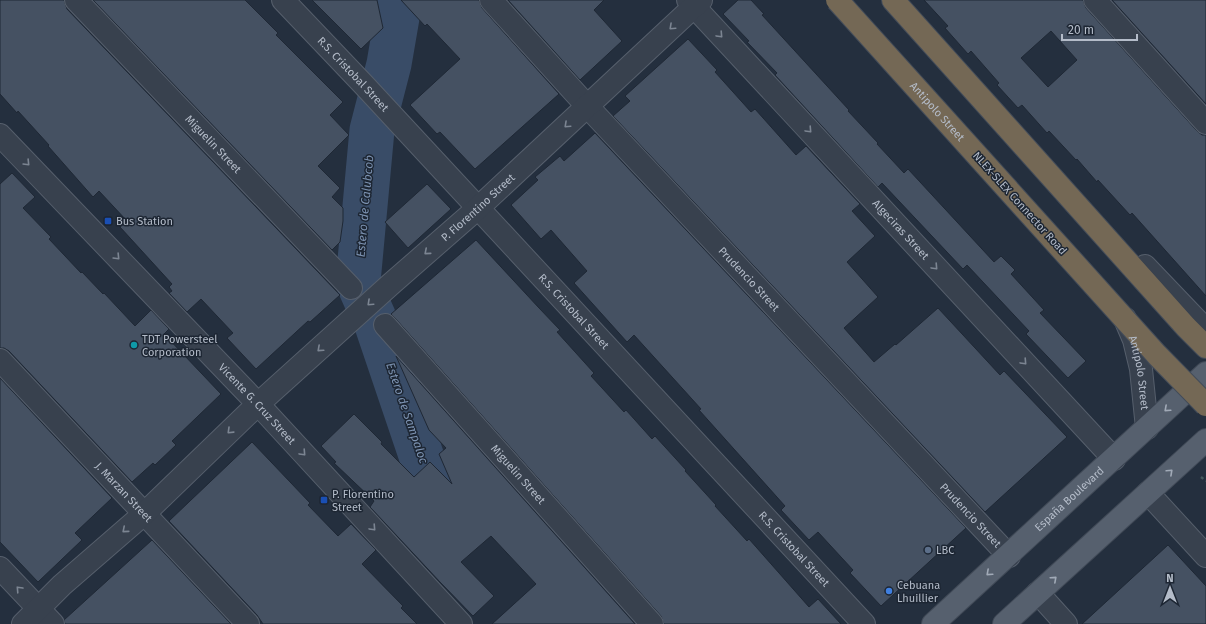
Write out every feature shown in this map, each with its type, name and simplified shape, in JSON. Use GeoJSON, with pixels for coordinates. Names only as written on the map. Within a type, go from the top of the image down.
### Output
{"type":"FeatureCollection","features":[{"type":"Feature","properties":{"kind":"highway","name":"NLEX-SLEX Connector Road"},"geometry":{"type":"LineString","coordinates":[[837,0],[1157,355],[1206,405]]}},
{"type":"Feature","properties":{"kind":"highway"},"geometry":{"type":"LineString","coordinates":[[894,0],[1186,327],[1206,347]]}},
{"type":"Feature","properties":{"kind":"main road","name":"España Boulevard"},"geometry":{"type":"LineString","coordinates":[[933,624],[1009,556],[1206,373]]}},
{"type":"Feature","properties":{"kind":"main road"},"geometry":{"type":"LineString","coordinates":[[1004,624],[1206,440]]}},
{"type":"Feature","properties":{"kind":"street","name":"Miguelin Street"},"geometry":{"type":"LineString","coordinates":[[76,0],[351,288]]}},
{"type":"Feature","properties":{"kind":"street","name":"R.S. Cristobal Street"},"geometry":{"type":"LineString","coordinates":[[283,0],[398,121],[864,624]]}},
{"type":"Feature","properties":{"kind":"street","name":"Prudencio Street"},"geometry":{"type":"LineString","coordinates":[[491,0],[587,106],[1009,556]]}},
{"type":"Feature","properties":{"kind":"street","name":"Antipolo Street"},"geometry":{"type":"LineString","coordinates":[[834,0],[1120,306],[1134,340],[1141,369],[1147,428]]}},
{"type":"Feature","properties":{"kind":"street"},"geometry":{"type":"LineString","coordinates":[[894,0],[1206,330]]}},
{"type":"Feature","properties":{"kind":"street"},"geometry":{"type":"LineString","coordinates":[[1095,0],[1206,123]]}},
{"type":"Feature","properties":{"kind":"street","name":"P. Florentino Street"},"geometry":{"type":"LineString","coordinates":[[23,624],[45,616],[62,585],[145,513],[258,404],[478,208],[587,106],[694,2]]}},
{"type":"Feature","properties":{"kind":"street","name":"Algeciras Street"},"geometry":{"type":"LineString","coordinates":[[694,2],[1114,459]]}},
{"type":"Feature","properties":{"kind":"street","name":"Vicente G. Cruz Street"},"geometry":{"type":"LineString","coordinates":[[0,135],[258,404],[461,624]]}},
{"type":"Feature","properties":{"kind":"street","name":"Miguelin Street"},"geometry":{"type":"LineString","coordinates":[[385,325],[652,624]]}},
{"type":"Feature","properties":{"kind":"street","name":"J. Marzan Street"},"geometry":{"type":"LineString","coordinates":[[0,360],[248,624]]}},
{"type":"Feature","properties":{"kind":"street"},"geometry":{"type":"LineString","coordinates":[[1148,494],[1206,556]]}},
{"type":"Feature","properties":{"kind":"street"},"geometry":{"type":"LineString","coordinates":[[0,568],[45,616]]}},
{"type":"Feature","properties":{"kind":"street"},"geometry":{"type":"LineString","coordinates":[[1038,593],[1066,624]]}},
{"type":"Feature","properties":{"kind":"building"},"geometry":{"type":"Polygon","coordinates":[[[0,0],[64,0],[67,9],[340,295],[310,322],[308,321],[256,369],[227,338],[233,333],[201,299],[187,312],[169,293],[172,291],[169,287],[172,284],[120,227],[127,221],[99,191],[93,197],[48,146],[49,145],[18,111],[17,113],[0,94],[0,0]]]}},
{"type":"Feature","properties":{"kind":"building"},"geometry":{"type":"Polygon","coordinates":[[[93,0],[245,0],[278,33],[276,35],[343,102],[330,115],[349,135],[318,166],[340,188],[332,197],[343,208],[343,221],[340,242],[332,250],[93,0]]]}},
{"type":"Feature","properties":{"kind":"building"},"geometry":{"type":"Polygon","coordinates":[[[312,0],[377,0],[383,28],[361,49],[312,0]]]}},
{"type":"Feature","properties":{"kind":"building"},"geometry":{"type":"Polygon","coordinates":[[[401,0],[479,0],[482,8],[559,94],[475,169],[440,132],[437,134],[410,105],[460,59],[427,24],[425,26],[401,0]]]}},
{"type":"Feature","properties":{"kind":"building"},"geometry":{"type":"Polygon","coordinates":[[[508,0],[604,0],[594,10],[622,41],[580,80],[508,0]]]}},
{"type":"Feature","properties":{"kind":"building"},"geometry":{"type":"Polygon","coordinates":[[[738,0],[751,0],[764,14],[762,15],[849,110],[848,111],[904,173],[908,169],[994,262],[1001,256],[1015,270],[1011,274],[1044,310],[1040,313],[1086,361],[1068,378],[1026,334],[1029,331],[967,265],[963,269],[882,183],[878,187],[775,75],[777,73],[747,42],[749,41],[723,14],[738,0]]]}},
{"type":"Feature","properties":{"kind":"building"},"geometry":{"type":"Polygon","coordinates":[[[924,0],[1083,0],[1086,8],[1197,131],[1202,135],[1206,135],[1206,296],[1132,213],[1130,215],[1098,180],[1097,182],[1049,131],[1047,133],[1022,105],[1018,108],[997,85],[999,83],[971,51],[968,54],[945,28],[948,26],[924,0]],[[1051,31],[1021,58],[1048,87],[1077,60],[1051,31]]]}},
{"type":"Feature","properties":{"kind":"building"},"geometry":{"type":"Polygon","coordinates":[[[1112,0],[1206,0],[1206,104],[1112,0]]]}},
{"type":"Feature","properties":{"kind":"building"},"geometry":{"type":"Polygon","coordinates":[[[688,39],[717,70],[715,72],[751,112],[755,109],[796,155],[806,146],[860,204],[852,211],[875,236],[847,262],[878,297],[844,328],[874,362],[938,308],[1000,375],[1004,371],[1067,437],[985,512],[613,116],[630,101],[625,96],[688,39]]]}},
{"type":"Feature","properties":{"kind":"building"},"geometry":{"type":"Polygon","coordinates":[[[595,133],[966,528],[881,606],[850,573],[853,570],[818,532],[809,540],[781,510],[785,506],[699,410],[701,409],[634,335],[627,342],[574,283],[587,271],[551,230],[541,239],[511,205],[538,180],[535,177],[560,156],[564,161],[595,133]]]}},
{"type":"Feature","properties":{"kind":"building"},"geometry":{"type":"Polygon","coordinates":[[[12,173],[35,197],[23,208],[51,237],[49,239],[81,273],[82,272],[103,294],[104,293],[135,326],[151,310],[169,329],[164,334],[221,394],[172,441],[176,445],[155,465],[153,463],[132,482],[9,351],[4,348],[0,348],[0,184],[12,173]]]}},
{"type":"Feature","properties":{"kind":"building"},"geometry":{"type":"Polygon","coordinates":[[[427,184],[451,209],[408,248],[385,222],[427,184]]]}},
{"type":"Feature","properties":{"kind":"building"},"geometry":{"type":"Polygon","coordinates":[[[476,240],[560,330],[557,332],[594,373],[591,376],[624,412],[626,410],[652,439],[655,436],[716,505],[715,506],[747,541],[749,539],[809,607],[818,599],[841,624],[664,624],[661,616],[391,314],[476,240]]]}},
{"type":"Feature","properties":{"kind":"building"},"geometry":{"type":"Polygon","coordinates":[[[396,356],[635,624],[492,624],[536,584],[491,536],[461,562],[494,596],[473,616],[370,507],[374,501],[334,463],[336,462],[321,446],[354,414],[414,477],[430,462],[452,484],[439,454],[446,448],[429,430],[396,356]]]}},
{"type":"Feature","properties":{"kind":"building"},"geometry":{"type":"Polygon","coordinates":[[[0,378],[112,498],[75,533],[82,540],[38,582],[0,542],[0,378]]]}},
{"type":"Feature","properties":{"kind":"building"},"geometry":{"type":"Polygon","coordinates":[[[252,442],[310,503],[308,505],[338,536],[351,524],[376,550],[362,564],[403,606],[401,608],[417,624],[263,624],[257,615],[169,521],[252,442]]]}},
{"type":"Feature","properties":{"kind":"building"},"geometry":{"type":"Polygon","coordinates":[[[152,540],[231,624],[65,624],[64,620],[152,540]]]}},
{"type":"Feature","properties":{"kind":"building"},"geometry":{"type":"Polygon","coordinates":[[[1168,545],[1206,586],[1206,624],[1082,624],[1168,545]]]}},
{"type":"Feature","properties":{"kind":"waterway","name":"Estero de Calubcob"},"geometry":{"type":"LineString","coordinates":[[400,0],[389,64],[372,130],[358,282],[377,325],[445,526]]}},
{"type":"Feature","properties":{"kind":"place","name":"Bus Station"},"geometry":{"type":"Point","coordinates":[108,221]}},
{"type":"Feature","properties":{"kind":"place","name":"TDT Powersteel Corporation"},"geometry":{"type":"Point","coordinates":[134,345]}},
{"type":"Feature","properties":{"kind":"place","name":"P. Florentino Street"},"geometry":{"type":"Point","coordinates":[324,500]}},
{"type":"Feature","properties":{"kind":"place","name":"LBC"},"geometry":{"type":"Point","coordinates":[928,550]}},
{"type":"Feature","properties":{"kind":"place","name":"Cebuana Lhuillier"},"geometry":{"type":"Point","coordinates":[889,591]}},
{"type":"Feature","properties":{"kind":"water label","name":"Estero de Sampaloc"},"geometry":{"type":"Point","coordinates":[407,413]}}]}
